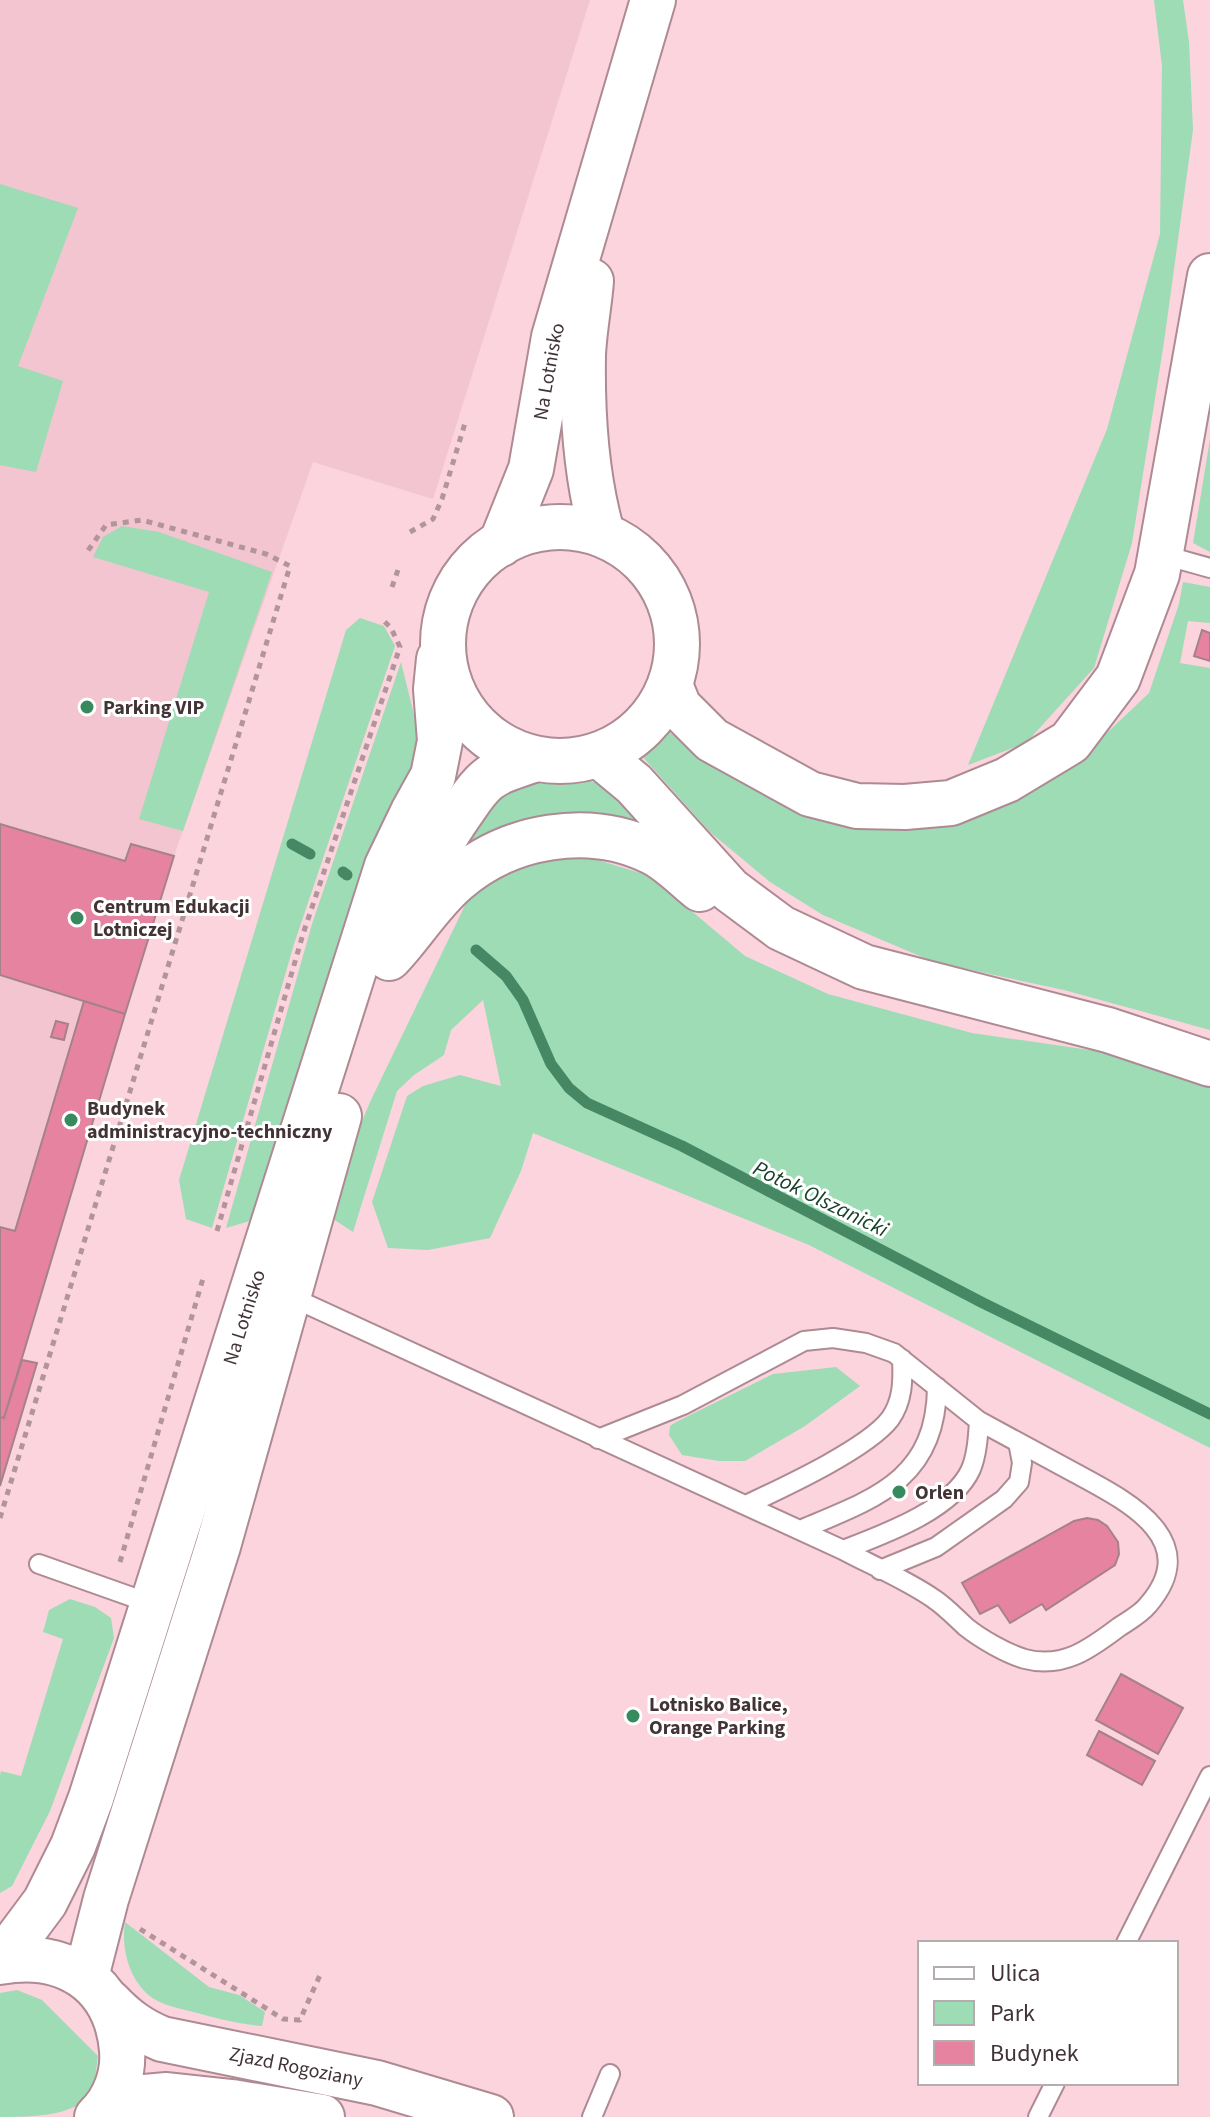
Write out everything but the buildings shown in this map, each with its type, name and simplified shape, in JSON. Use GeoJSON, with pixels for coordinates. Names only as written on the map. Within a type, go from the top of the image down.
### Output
{"type":"FeatureCollection","features":[{"type":"Feature","properties":{"kind":"main road","name":"Na Lotnisko"},"geometry":{"type":"LineString","coordinates":[[501,544],[531,469],[554,337],[653,0]]}},
{"type":"Feature","properties":{"kind":"main road","name":"Na Lotnisko"},"geometry":{"type":"LineString","coordinates":[[596,197],[583,383],[590,475],[602,533]]}},
{"type":"Feature","properties":{"kind":"main road"},"geometry":{"type":"LineString","coordinates":[[670,685],[679,707],[712,740],[810,794],[857,806],[905,807],[951,803],[1007,780],[1070,742],[1118,678],[1157,574],[1210,276]]}},
{"type":"Feature","properties":{"kind":"main road"},"geometry":{"type":"LineString","coordinates":[[544,531],[602,533],[631,547],[649,562],[664,588],[676,616],[677,663],[670,685],[653,717],[645,725],[599,755],[576,761],[533,760],[506,748],[461,707],[439,659],[440,630],[446,608],[469,569],[501,544],[522,535],[544,531]]}},
{"type":"Feature","properties":{"kind":"main road","name":"Na Lotnisko"},"geometry":{"type":"LineString","coordinates":[[0,1962],[45,1902],[73,1846],[155,1605],[387,866],[433,776],[440,741],[436,689],[439,659]]}},
{"type":"Feature","properties":{"kind":"main road"},"geometry":{"type":"LineString","coordinates":[[599,755],[634,784],[730,890],[781,928],[864,967],[1108,1030],[1210,1064]]}},
{"type":"Feature","properties":{"kind":"main road","name":"Na Lotnisko"},"geometry":{"type":"LineString","coordinates":[[97,1989],[106,1899],[218,1546],[330,1146],[389,958],[419,881],[475,793],[501,771],[533,760]]}},
{"type":"Feature","properties":{"kind":"main road"},"geometry":{"type":"LineString","coordinates":[[389,958],[412,935],[436,900],[458,879],[511,847],[546,838],[585,835],[626,841],[655,853],[713,900],[769,919]]}},
{"type":"Feature","properties":{"kind":"main road","name":"Zjazd Rogoziany"},"geometry":{"type":"LineString","coordinates":[[0,1962],[27,1957],[53,1961],[97,1989],[126,2020],[162,2039],[377,2083],[491,2117]]}},
{"type":"Feature","properties":{"kind":"main road"},"geometry":{"type":"LineString","coordinates":[[97,1989],[121,2030],[123,2060],[119,2080],[104,2109]]}},
{"type":"Feature","properties":{"kind":"main road"},"geometry":{"type":"LineString","coordinates":[[104,2109],[167,2095],[316,2116]]}},
{"type":"Feature","properties":{"kind":"lane"},"geometry":{"type":"LineString","coordinates":[[1160,554],[1210,568]]}},
{"type":"Feature","properties":{"kind":"lane"},"geometry":{"type":"LineString","coordinates":[[289,1296],[598,1439],[662,1465],[843,1550],[934,1599],[970,1630],[1024,1658],[1050,1662],[1071,1658],[1091,1648],[1147,1607],[1159,1589],[1166,1570],[1167,1548],[1158,1530],[1145,1515],[1115,1495],[979,1421],[894,1353],[866,1343],[833,1338],[804,1341],[683,1405],[598,1439]]}},
{"type":"Feature","properties":{"kind":"lane"},"geometry":{"type":"LineString","coordinates":[[746,1505],[798,1480],[874,1434],[890,1418],[900,1401],[902,1359]]}},
{"type":"Feature","properties":{"kind":"lane"},"geometry":{"type":"LineString","coordinates":[[800,1530],[845,1511],[898,1482],[919,1458],[931,1435],[937,1411],[937,1387]]}},
{"type":"Feature","properties":{"kind":"lane"},"geometry":{"type":"LineString","coordinates":[[843,1550],[890,1532],[953,1495],[971,1470],[979,1421]]}},
{"type":"Feature","properties":{"kind":"lane"},"geometry":{"type":"LineString","coordinates":[[880,1570],[936,1547],[1004,1499],[1019,1482],[1022,1463],[1018,1442]]}},
{"type":"Feature","properties":{"kind":"lane"},"geometry":{"type":"LineString","coordinates":[[39,1564],[155,1605]]}},
{"type":"Feature","properties":{"kind":"lane"},"geometry":{"type":"LineString","coordinates":[[1127,1941],[1210,1776]]}},
{"type":"Feature","properties":{"kind":"lane"},"geometry":{"type":"LineString","coordinates":[[592,2117],[610,2074]]}},
{"type":"Feature","properties":{"kind":"lane"},"geometry":{"type":"LineString","coordinates":[[1038,2117],[1054,2085]]}},
{"type":"Feature","properties":{"kind":"path"},"geometry":{"type":"LineString","coordinates":[[410,532],[433,519],[465,423]]}},
{"type":"Feature","properties":{"kind":"path"},"geometry":{"type":"LineString","coordinates":[[0,1518],[290,566],[266,554],[142,520],[106,525],[87,552]]}},
{"type":"Feature","properties":{"kind":"path"},"geometry":{"type":"LineString","coordinates":[[392,587],[399,567]]}},
{"type":"Feature","properties":{"kind":"path"},"geometry":{"type":"LineString","coordinates":[[217,1231],[303,934],[400,647],[391,628],[381,618]]}},
{"type":"Feature","properties":{"kind":"path"},"geometry":{"type":"LineString","coordinates":[[120,1562],[204,1275]]}},
{"type":"Feature","properties":{"kind":"path"},"geometry":{"type":"LineString","coordinates":[[131,1922],[283,2019],[300,2020],[320,1975]]}},
{"type":"Feature","properties":{"kind":"shaded area"},"geometry":{"type":"Polygon","coordinates":[[[0,0],[590,0],[433,499],[313,462],[174,856],[125,1014],[22,1359],[37,1363],[0,1486],[0,0]]]}},
{"type":"Feature","properties":{"kind":"green space"},"geometry":{"type":"Polygon","coordinates":[[[1154,0],[1183,0],[1189,42],[1193,130],[1132,543],[1094,668],[1026,743],[968,765],[1107,429],[1160,234],[1162,66],[1154,0]]]}},
{"type":"Feature","properties":{"kind":"green space"},"geometry":{"type":"Polygon","coordinates":[[[0,184],[78,208],[18,366],[63,381],[36,472],[0,465],[0,184]]]}},
{"type":"Feature","properties":{"kind":"green space"},"geometry":{"type":"Polygon","coordinates":[[[1210,439],[1210,552],[1193,543],[1210,439]]]}},
{"type":"Feature","properties":{"kind":"green space"},"geometry":{"type":"Polygon","coordinates":[[[122,526],[159,532],[272,572],[183,831],[139,819],[209,592],[93,557],[103,537],[122,526]]]}},
{"type":"Feature","properties":{"kind":"green space"},"geometry":{"type":"Polygon","coordinates":[[[1183,582],[1210,587],[1210,623],[1188,621],[1180,663],[1210,668],[1210,1030],[1064,990],[934,962],[823,915],[770,882],[710,832],[641,755],[667,731],[754,788],[829,816],[1072,766],[1149,693],[1179,604],[1183,582]]]}},
{"type":"Feature","properties":{"kind":"green space"},"geometry":{"type":"Polygon","coordinates":[[[360,618],[384,626],[395,646],[294,944],[212,1228],[186,1219],[179,1180],[346,630],[360,618]]]}},
{"type":"Feature","properties":{"kind":"green space"},"geometry":{"type":"Polygon","coordinates":[[[401,662],[421,743],[372,858],[320,1003],[260,1218],[226,1228],[312,924],[401,662]]]}},
{"type":"Feature","properties":{"kind":"green space"},"geometry":{"type":"Polygon","coordinates":[[[549,775],[583,779],[606,787],[648,827],[459,862],[478,807],[513,783],[549,775]]]}},
{"type":"Feature","properties":{"kind":"green space"},"geometry":{"type":"Polygon","coordinates":[[[575,853],[650,876],[745,956],[828,994],[972,1033],[1124,1055],[1210,1082],[1210,1448],[809,1245],[533,1133],[521,1171],[490,1238],[428,1250],[388,1248],[372,1202],[407,1096],[423,1086],[460,1075],[501,1086],[483,1000],[451,1030],[444,1055],[397,1091],[353,1232],[324,1213],[370,1102],[469,897],[510,863],[575,853]]]}},
{"type":"Feature","properties":{"kind":"green space"},"geometry":{"type":"Polygon","coordinates":[[[836,1367],[860,1386],[805,1426],[745,1461],[719,1461],[682,1455],[669,1435],[670,1426],[676,1422],[773,1374],[836,1367]]]}},
{"type":"Feature","properties":{"kind":"green space"},"geometry":{"type":"Polygon","coordinates":[[[70,1599],[95,1607],[111,1618],[114,1638],[50,1811],[12,1886],[0,1893],[0,1775],[1,1771],[21,1776],[63,1639],[43,1632],[49,1610],[70,1599]]]}},
{"type":"Feature","properties":{"kind":"green space"},"geometry":{"type":"Polygon","coordinates":[[[125,1922],[209,1987],[239,1995],[265,2012],[262,2026],[217,2018],[154,1999],[138,1984],[129,1964],[124,1943],[125,1922]]]}},
{"type":"Feature","properties":{"kind":"green space"},"geometry":{"type":"Polygon","coordinates":[[[17,1990],[42,2000],[98,2056],[92,2090],[83,2102],[50,2114],[0,2117],[0,1993],[17,1990]]]}},
{"type":"Feature","properties":{"kind":"waterway","name":"Potok Olszanicki"},"geometry":{"type":"LineString","coordinates":[[292,844],[310,854]]}},
{"type":"Feature","properties":{"kind":"waterway","name":"Potok Olszanicki"},"geometry":{"type":"LineString","coordinates":[[343,872],[347,875]]}},
{"type":"Feature","properties":{"kind":"waterway","name":"Potok Olszanicki"},"geometry":{"type":"LineString","coordinates":[[476,950],[506,976],[523,1000],[551,1064],[569,1088],[587,1103],[682,1146],[983,1303],[1210,1414]]}},
{"type":"Feature","properties":{"kind":"place","name":"Parking VIP"},"geometry":{"type":"Point","coordinates":[87,707]}},
{"type":"Feature","properties":{"kind":"place","name":"Centrum Edukacji Lotniczej"},"geometry":{"type":"Point","coordinates":[77,918]}},
{"type":"Feature","properties":{"kind":"place","name":"Budynek administracyjno-techniczny"},"geometry":{"type":"Point","coordinates":[71,1120]}},
{"type":"Feature","properties":{"kind":"place","name":"Orlen"},"geometry":{"type":"Point","coordinates":[899,1492]}},
{"type":"Feature","properties":{"kind":"place","name":"Lotnisko Balice, Orange Parking"},"geometry":{"type":"Point","coordinates":[633,1716]}}]}
